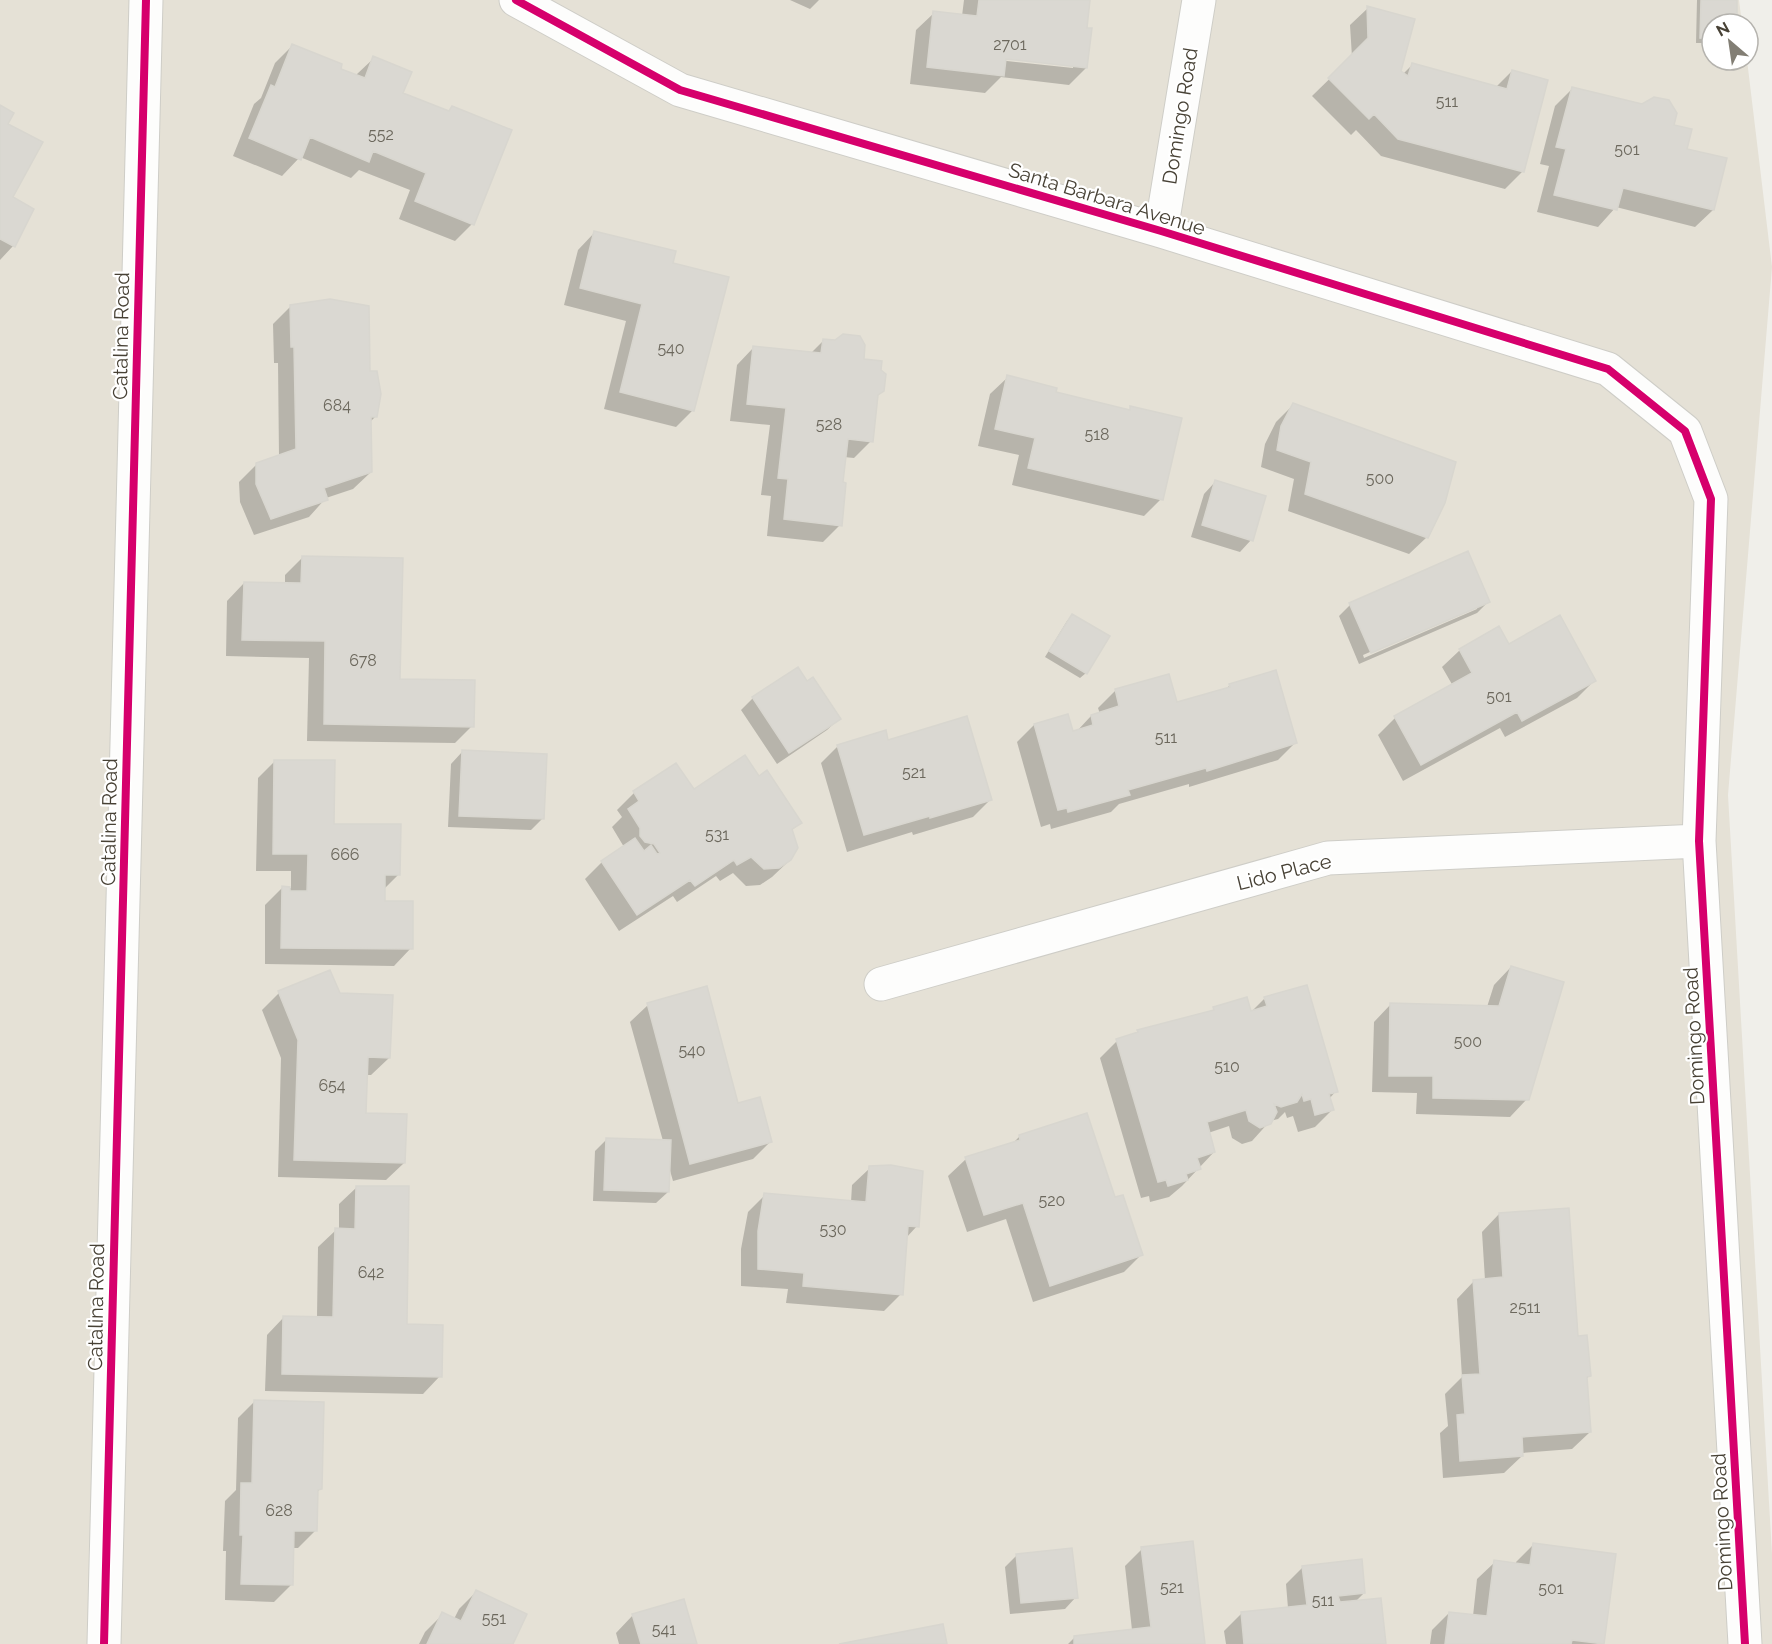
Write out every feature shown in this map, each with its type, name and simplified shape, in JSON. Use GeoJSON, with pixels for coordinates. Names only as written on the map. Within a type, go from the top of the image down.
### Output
{"type":"FeatureCollection","features":[{"type":"Feature","properties":{"kind":"street","name":"Catalina Road"},"geometry":{"type":"LineString","coordinates":[[104,1644],[146,0]]}},
{"type":"Feature","properties":{"kind":"street","name":"Santa Barbara Avenue"},"geometry":{"type":"LineString","coordinates":[[516,0],[680,90],[1161,231],[1608,369],[1685,431]]}},
{"type":"Feature","properties":{"kind":"street","name":"Domingo Road"},"geometry":{"type":"LineString","coordinates":[[1161,231],[1199,0]]}},
{"type":"Feature","properties":{"kind":"street","name":"Domingo Road"},"geometry":{"type":"LineString","coordinates":[[1685,431],[1711,499],[1700,842],[1745,1644]]}},
{"type":"Feature","properties":{"kind":"street","name":"Lido Place"},"geometry":{"type":"LineString","coordinates":[[881,984],[1328,858],[1700,842]]}},
{"type":"Feature","properties":{"kind":"shaded area"},"geometry":{"type":"Polygon","coordinates":[[[0,0],[1739,0],[1740,12],[1700,12],[1700,72],[1748,72],[1772,267],[1728,795],[1772,1554],[1772,1644],[0,1644],[0,0]]]}},
{"type":"Feature","properties":{"kind":"building"},"geometry":{"type":"Polygon","coordinates":[[[979,0],[1090,0],[1087,28],[1092,28],[1087,68],[1006,59],[1004,76],[927,67],[933,11],[977,16],[979,0]]]}},
{"type":"Feature","properties":{"kind":"building"},"geometry":{"type":"Polygon","coordinates":[[[1701,0],[1737,0],[1737,12],[1701,12],[1701,0]]]}},
{"type":"Feature","properties":{"kind":"building"},"geometry":{"type":"Polygon","coordinates":[[[1367,6],[1415,19],[1401,71],[1408,76],[1412,63],[1507,89],[1512,70],[1548,80],[1524,172],[1398,139],[1374,114],[1369,119],[1328,78],[1368,38],[1367,6]]]}},
{"type":"Feature","properties":{"kind":"building"},"geometry":{"type":"Polygon","coordinates":[[[292,44],[342,64],[341,69],[365,78],[373,56],[412,72],[403,93],[449,111],[452,106],[512,130],[474,225],[415,201],[426,173],[373,151],[369,162],[310,137],[301,160],[249,138],[271,85],[275,87],[292,44]]]}},
{"type":"Feature","properties":{"kind":"building"},"geometry":{"type":"Polygon","coordinates":[[[1572,87],[1642,104],[1654,97],[1669,100],[1677,113],[1674,125],[1692,129],[1687,149],[1727,158],[1714,210],[1623,188],[1617,210],[1554,195],[1566,149],[1556,147],[1572,87]]]}},
{"type":"Feature","properties":{"kind":"building"},"geometry":{"type":"Polygon","coordinates":[[[0,105],[14,113],[8,124],[43,142],[13,197],[34,209],[15,247],[0,239],[0,105]]]}},
{"type":"Feature","properties":{"kind":"building"},"geometry":{"type":"Polygon","coordinates":[[[594,231],[676,251],[673,263],[729,277],[694,411],[620,392],[642,304],[580,288],[594,231]]]}},
{"type":"Feature","properties":{"kind":"building"},"geometry":{"type":"Polygon","coordinates":[[[330,299],[369,306],[370,371],[377,371],[381,394],[377,417],[371,417],[372,472],[324,488],[328,500],[271,519],[256,484],[256,463],[296,449],[294,347],[291,347],[290,305],[330,299]]]}},
{"type":"Feature","properties":{"kind":"building"},"geometry":{"type":"Polygon","coordinates":[[[843,334],[860,336],[865,345],[864,359],[882,361],[881,370],[886,374],[884,391],[878,395],[873,442],[848,439],[843,482],[846,483],[842,526],[784,519],[788,479],[778,478],[786,408],[747,404],[753,346],[821,353],[823,339],[835,340],[843,334]]]}},
{"type":"Feature","properties":{"kind":"building"},"geometry":{"type":"Polygon","coordinates":[[[1007,375],[1057,388],[1056,392],[1130,410],[1130,406],[1182,418],[1163,500],[1028,468],[1035,438],[995,429],[1007,375]]]}},
{"type":"Feature","properties":{"kind":"building"},"geometry":{"type":"Polygon","coordinates":[[[1293,403],[1456,462],[1445,503],[1428,538],[1305,494],[1311,462],[1277,450],[1281,426],[1293,403]]]}},
{"type":"Feature","properties":{"kind":"building"},"geometry":{"type":"Polygon","coordinates":[[[1215,480],[1266,496],[1253,541],[1202,525],[1215,480]]]}},
{"type":"Feature","properties":{"kind":"building"},"geometry":{"type":"Polygon","coordinates":[[[1468,551],[1490,602],[1371,653],[1349,603],[1468,551]]]}},
{"type":"Feature","properties":{"kind":"building"},"geometry":{"type":"Polygon","coordinates":[[[302,556],[403,558],[400,679],[475,680],[474,727],[324,724],[325,641],[242,640],[244,582],[301,583],[302,556]]]}},
{"type":"Feature","properties":{"kind":"building"},"geometry":{"type":"Polygon","coordinates":[[[1072,614],[1110,636],[1087,674],[1049,651],[1072,614]]]}},
{"type":"Feature","properties":{"kind":"building"},"geometry":{"type":"Polygon","coordinates":[[[1560,615],[1596,681],[1522,721],[1517,712],[1421,765],[1394,716],[1472,673],[1459,649],[1499,626],[1509,644],[1560,615]]]}},
{"type":"Feature","properties":{"kind":"building"},"geometry":{"type":"Polygon","coordinates":[[[798,667],[807,681],[813,677],[841,719],[789,753],[752,697],[798,667]]]}},
{"type":"Feature","properties":{"kind":"building"},"geometry":{"type":"Polygon","coordinates":[[[1276,670],[1297,743],[1207,771],[1206,768],[1128,790],[1130,795],[1068,812],[1067,808],[1058,810],[1034,724],[1068,714],[1073,731],[1093,725],[1091,715],[1119,706],[1115,689],[1169,674],[1177,702],[1230,687],[1229,684],[1276,670]]]}},
{"type":"Feature","properties":{"kind":"building"},"geometry":{"type":"Polygon","coordinates":[[[967,716],[992,800],[864,835],[837,745],[886,730],[888,740],[967,716]]]}},
{"type":"Feature","properties":{"kind":"building"},"geometry":{"type":"Polygon","coordinates":[[[462,750],[547,754],[544,819],[459,816],[462,750]]]}},
{"type":"Feature","properties":{"kind":"building"},"geometry":{"type":"Polygon","coordinates":[[[745,755],[759,776],[767,770],[802,823],[792,829],[798,848],[791,860],[779,868],[764,869],[751,857],[737,865],[734,860],[695,886],[690,880],[637,915],[601,861],[635,838],[644,851],[651,845],[657,854],[660,853],[654,844],[645,842],[640,836],[640,828],[628,809],[639,801],[633,791],[676,763],[694,789],[745,755]]]}},
{"type":"Feature","properties":{"kind":"building"},"geometry":{"type":"Polygon","coordinates":[[[274,760],[335,760],[334,824],[401,824],[400,875],[385,875],[385,901],[413,901],[413,949],[281,948],[282,886],[290,887],[290,891],[307,891],[308,854],[273,854],[274,760]]]}},
{"type":"Feature","properties":{"kind":"building"},"geometry":{"type":"Polygon","coordinates":[[[1511,966],[1564,982],[1529,1100],[1433,1098],[1433,1076],[1389,1076],[1390,1003],[1499,1006],[1511,966]]]}},
{"type":"Feature","properties":{"kind":"building"},"geometry":{"type":"Polygon","coordinates":[[[330,970],[340,993],[393,995],[390,1058],[368,1057],[366,1113],[407,1114],[405,1163],[294,1160],[298,1040],[278,991],[330,970]]]}},
{"type":"Feature","properties":{"kind":"building"},"geometry":{"type":"Polygon","coordinates":[[[1307,985],[1338,1092],[1329,1094],[1334,1110],[1315,1115],[1311,1099],[1304,1101],[1302,1094],[1297,1102],[1281,1107],[1274,1104],[1277,1112],[1271,1124],[1260,1128],[1249,1121],[1246,1110],[1207,1122],[1215,1152],[1197,1158],[1201,1169],[1186,1174],[1188,1180],[1168,1186],[1166,1180],[1158,1182],[1116,1039],[1138,1032],[1137,1030],[1214,1010],[1213,1007],[1247,997],[1251,1011],[1267,1006],[1264,997],[1307,985]]]}},
{"type":"Feature","properties":{"kind":"building"},"geometry":{"type":"Polygon","coordinates":[[[707,986],[738,1103],[760,1097],[772,1142],[690,1164],[647,1003],[707,986]]]}},
{"type":"Feature","properties":{"kind":"building"},"geometry":{"type":"Polygon","coordinates":[[[1087,1113],[1115,1197],[1123,1195],[1143,1255],[1050,1286],[1023,1203],[984,1215],[965,1157],[1020,1140],[1019,1135],[1087,1113]]]}},
{"type":"Feature","properties":{"kind":"building"},"geometry":{"type":"Polygon","coordinates":[[[606,1138],[671,1140],[669,1192],[604,1190],[606,1138]]]}},
{"type":"Feature","properties":{"kind":"building"},"geometry":{"type":"Polygon","coordinates":[[[891,1165],[923,1171],[919,1227],[908,1226],[903,1295],[803,1286],[804,1273],[758,1269],[758,1231],[764,1193],[866,1202],[869,1166],[891,1165]]]}},
{"type":"Feature","properties":{"kind":"building"},"geometry":{"type":"Polygon","coordinates":[[[356,1186],[409,1186],[407,1324],[443,1325],[442,1377],[282,1374],[283,1316],[333,1317],[335,1228],[355,1229],[356,1186]]]}},
{"type":"Feature","properties":{"kind":"building"},"geometry":{"type":"Polygon","coordinates":[[[1569,1208],[1578,1336],[1587,1335],[1591,1376],[1587,1377],[1591,1432],[1522,1437],[1523,1456],[1460,1461],[1457,1415],[1465,1414],[1462,1375],[1480,1374],[1473,1280],[1503,1277],[1499,1213],[1569,1208]]]}},
{"type":"Feature","properties":{"kind":"building"},"geometry":{"type":"Polygon","coordinates":[[[254,1400],[324,1402],[322,1489],[318,1490],[317,1531],[294,1531],[293,1585],[241,1584],[243,1535],[240,1535],[241,1483],[252,1483],[254,1400]]]}},
{"type":"Feature","properties":{"kind":"building"},"geometry":{"type":"Polygon","coordinates":[[[1193,1541],[1205,1644],[1074,1644],[1074,1636],[1151,1627],[1141,1547],[1193,1541]]]}},
{"type":"Feature","properties":{"kind":"building"},"geometry":{"type":"Polygon","coordinates":[[[1533,1543],[1616,1554],[1604,1644],[1572,1640],[1571,1644],[1445,1644],[1449,1612],[1487,1616],[1494,1560],[1530,1565],[1533,1543]]]}},
{"type":"Feature","properties":{"kind":"building"},"geometry":{"type":"Polygon","coordinates":[[[1072,1548],[1078,1598],[1021,1603],[1016,1554],[1072,1548]]]}},
{"type":"Feature","properties":{"kind":"building"},"geometry":{"type":"Polygon","coordinates":[[[1362,1559],[1365,1593],[1338,1596],[1340,1602],[1381,1598],[1386,1644],[1244,1644],[1241,1612],[1307,1605],[1302,1566],[1362,1559]]]}},
{"type":"Feature","properties":{"kind":"building"},"geometry":{"type":"Polygon","coordinates":[[[476,1590],[527,1614],[513,1644],[427,1644],[442,1612],[461,1621],[476,1590]]]}},
{"type":"Feature","properties":{"kind":"building"},"geometry":{"type":"Polygon","coordinates":[[[684,1599],[697,1644],[641,1644],[632,1614],[684,1599]]]}},
{"type":"Feature","properties":{"kind":"building"},"geometry":{"type":"Polygon","coordinates":[[[943,1624],[947,1644],[839,1644],[943,1624]]]}},
{"type":"Feature","properties":{"kind":"cycle path"},"geometry":{"type":"LineString","coordinates":[[104,1644],[146,0]]}},
{"type":"Feature","properties":{"kind":"cycle path"},"geometry":{"type":"LineString","coordinates":[[516,0],[680,90],[1161,231],[1608,369],[1685,431],[1711,499],[1699,841],[1745,1644]]}}]}
